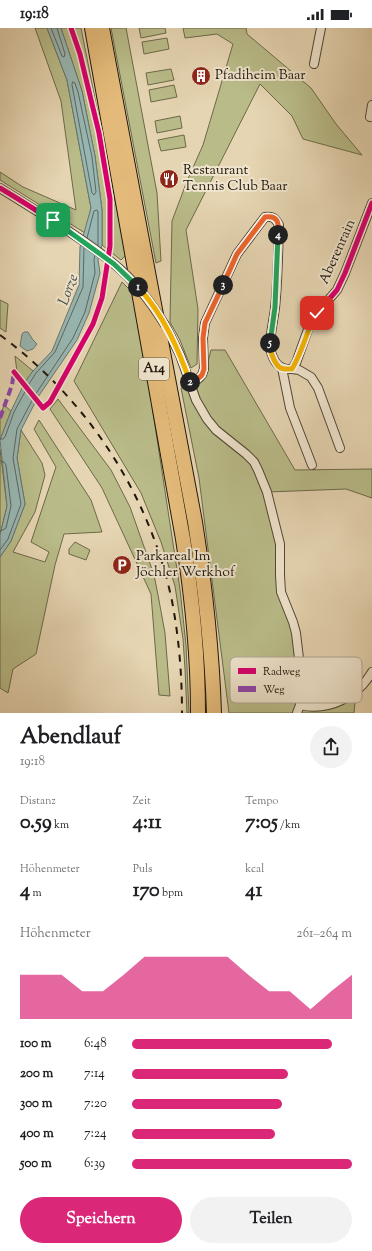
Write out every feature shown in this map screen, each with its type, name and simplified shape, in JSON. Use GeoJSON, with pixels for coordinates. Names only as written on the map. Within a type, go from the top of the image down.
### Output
{"type":"FeatureCollection","features":[{"type":"Feature","properties":{"kind":"highway","name":"A14"},"geometry":{"type":"LineString","coordinates":[[92,28],[184,538],[195,634],[198,713]]}},
{"type":"Feature","properties":{"kind":"highway","name":"A14"},"geometry":{"type":"LineString","coordinates":[[102,28],[195,522],[210,634],[214,713]]}},
{"type":"Feature","properties":{"kind":"street"},"geometry":{"type":"LineString","coordinates":[[314,64],[320,28]]}},
{"type":"Feature","properties":{"kind":"street"},"geometry":{"type":"LineString","coordinates":[[370,117],[372,105]]}},
{"type":"Feature","properties":{"kind":"street"},"geometry":{"type":"LineString","coordinates":[[0,188],[53,220],[114,264],[129,277],[157,311],[165,325],[180,355],[196,400],[207,419],[216,430],[254,462],[267,492],[280,544],[281,592],[293,622],[299,657]]}},
{"type":"Feature","properties":{"kind":"street","name":"Aberenrain"},"geometry":{"type":"LineString","coordinates":[[292,369],[310,324],[317,313],[337,290],[372,203]]}},
{"type":"Feature","properties":{"kind":"street"},"geometry":{"type":"LineString","coordinates":[[190,382],[198,379],[202,375],[204,369],[203,338],[205,323],[237,254],[265,217],[271,216],[275,218],[279,225],[275,307],[270,346],[273,358],[282,368],[300,370],[311,377],[318,388],[340,448]]}},
{"type":"Feature","properties":{"kind":"street"},"geometry":{"type":"LineString","coordinates":[[282,368],[290,408],[312,465]]}},
{"type":"Feature","properties":{"kind":"street"},"geometry":{"type":"LineString","coordinates":[[362,686],[372,672]]}},
{"type":"Feature","properties":{"kind":"street"},"geometry":{"type":"LineString","coordinates":[[299,709],[336,703]]}},
{"type":"Feature","properties":{"kind":"green space"},"geometry":{"type":"Polygon","coordinates":[[[35,28],[47,28],[67,80],[91,208],[85,233],[0,180],[0,172],[23,187],[76,210],[61,101],[35,28]]]}},
{"type":"Feature","properties":{"kind":"green space"},"geometry":{"type":"Polygon","coordinates":[[[61,28],[81,28],[126,255],[121,260],[102,245],[102,210],[95,156],[82,91],[61,28]]]}},
{"type":"Feature","properties":{"kind":"green space"},"geometry":{"type":"Polygon","coordinates":[[[111,28],[126,28],[157,193],[161,261],[156,263],[111,28]]]}},
{"type":"Feature","properties":{"kind":"green space"},"geometry":{"type":"Polygon","coordinates":[[[139,28],[165,28],[166,33],[141,38],[139,28]]]}},
{"type":"Feature","properties":{"kind":"green space"},"geometry":{"type":"Polygon","coordinates":[[[183,28],[246,28],[247,34],[311,88],[336,124],[362,155],[303,139],[292,116],[260,84],[186,230],[198,309],[197,364],[191,368],[180,340],[170,322],[172,221],[187,181],[203,145],[233,44],[217,34],[185,38],[183,28]]]}},
{"type":"Feature","properties":{"kind":"green space"},"geometry":{"type":"Polygon","coordinates":[[[167,38],[169,49],[144,54],[142,42],[167,38]]]}},
{"type":"Feature","properties":{"kind":"green space"},"geometry":{"type":"Polygon","coordinates":[[[171,69],[174,80],[148,85],[146,73],[171,69]]]}},
{"type":"Feature","properties":{"kind":"green space"},"geometry":{"type":"Polygon","coordinates":[[[174,85],[177,97],[151,102],[149,90],[174,85]]]}},
{"type":"Feature","properties":{"kind":"green space"},"geometry":{"type":"Polygon","coordinates":[[[180,116],[182,128],[157,133],[155,121],[180,116]]]}},
{"type":"Feature","properties":{"kind":"green space"},"geometry":{"type":"Polygon","coordinates":[[[184,135],[186,147],[161,151],[158,140],[184,135]]]}},
{"type":"Feature","properties":{"kind":"green space"},"geometry":{"type":"Polygon","coordinates":[[[122,282],[135,295],[180,589],[186,645],[189,713],[187,713],[183,639],[175,586],[161,542],[141,493],[74,381],[122,282]]]}},
{"type":"Feature","properties":{"kind":"green space"},"geometry":{"type":"Polygon","coordinates":[[[0,300],[8,304],[6,332],[0,328],[0,300]]]}},
{"type":"Feature","properties":{"kind":"green space"},"geometry":{"type":"Polygon","coordinates":[[[211,350],[225,350],[295,470],[372,469],[372,498],[346,489],[267,492],[277,530],[280,575],[293,622],[296,657],[230,657],[230,703],[300,703],[300,705],[323,706],[330,703],[355,703],[354,713],[229,713],[199,478],[181,388],[203,381],[211,350]]]}},
{"type":"Feature","properties":{"kind":"green space"},"geometry":{"type":"Polygon","coordinates":[[[15,356],[33,371],[25,382],[17,372],[15,356]]]}},
{"type":"Feature","properties":{"kind":"green space"},"geometry":{"type":"Polygon","coordinates":[[[58,399],[111,470],[130,507],[154,575],[165,633],[170,696],[159,695],[151,594],[102,488],[50,409],[58,399]]]}},
{"type":"Feature","properties":{"kind":"green space"},"geometry":{"type":"Polygon","coordinates":[[[4,405],[11,411],[0,440],[0,417],[4,405]]]}},
{"type":"Feature","properties":{"kind":"green space"},"geometry":{"type":"Polygon","coordinates":[[[39,420],[91,500],[102,532],[64,534],[55,565],[36,654],[13,669],[8,693],[0,688],[0,557],[11,541],[25,504],[17,458],[21,430],[42,463],[45,475],[35,512],[13,552],[45,562],[49,552],[31,542],[56,467],[34,429],[39,420]]]}},
{"type":"Feature","properties":{"kind":"green space"},"geometry":{"type":"Polygon","coordinates":[[[0,449],[7,506],[0,535],[0,449]]]}},
{"type":"Feature","properties":{"kind":"green space"},"geometry":{"type":"Polygon","coordinates":[[[75,542],[90,550],[86,560],[69,554],[69,549],[75,542]]]}},
{"type":"Feature","properties":{"kind":"water"},"geometry":{"type":"Polygon","coordinates":[[[47,28],[61,28],[82,91],[95,156],[102,210],[102,245],[98,259],[100,273],[89,313],[77,340],[38,397],[21,430],[17,458],[25,504],[11,541],[0,557],[0,535],[7,506],[0,440],[11,411],[25,382],[52,351],[79,285],[80,247],[91,208],[67,80],[47,28]]]}},
{"type":"Feature","properties":{"kind":"water"},"geometry":{"type":"Polygon","coordinates":[[[24,332],[28,332],[37,344],[33,349],[27,351],[20,346],[22,334],[24,332]]]}},
{"type":"Feature","properties":{"kind":"railway"},"geometry":{"type":"LineString","coordinates":[[0,335],[31,360],[87,419],[110,452],[131,487],[148,524],[162,562],[172,601],[180,657],[182,713]]}},
{"type":"Feature","properties":{"kind":"marked path"},"geometry":{"type":"LineString","coordinates":[[0,418],[12,385],[14,372]]}},
{"type":"Feature","properties":{"kind":"cycle path"},"geometry":{"type":"LineString","coordinates":[[14,372],[43,408],[50,402],[93,324],[102,298],[110,246],[110,199],[99,133],[80,54],[71,28]]}},
{"type":"Feature","properties":{"kind":"cycle path"},"geometry":{"type":"LineString","coordinates":[[0,188],[99,252],[129,278],[147,299],[162,321],[186,370]]}},
{"type":"Feature","properties":{"kind":"cycle path"},"geometry":{"type":"LineString","coordinates":[[190,382],[198,379],[202,375],[204,369],[203,338],[205,323],[237,254],[265,217],[274,218],[279,225],[277,287],[270,348],[277,364],[283,368],[292,369],[296,363],[310,324],[317,313],[337,290],[372,203]]}},
{"type":"Feature","properties":{"kind":"place","name":"Pfadiheim Baar"},"geometry":{"type":"Point","coordinates":[201,76]}},
{"type":"Feature","properties":{"kind":"place","name":"Restaurant Tennis Club Baar"},"geometry":{"type":"Point","coordinates":[169,179]}},
{"type":"Feature","properties":{"kind":"place","name":"Parkareal Im Jöchler Werkhof"},"geometry":{"type":"Point","coordinates":[122,565]}},
{"type":"Feature","properties":{"kind":"route"},"geometry":{"type":"LineString","coordinates":[[53,220],[114,264],[129,277],[142,292],[157,311],[165,325],[180,355],[190,382],[194,382],[198,379],[202,375],[204,369],[203,338],[205,323],[237,254],[265,217],[271,216],[275,218],[279,225],[275,307],[270,346],[273,358],[279,366],[284,369],[292,369],[310,324],[317,313]]}},
{"type":"Feature","properties":{"kind":"water label","name":"Lorze"},"geometry":{"type":"Point","coordinates":[69,290]}}]}
